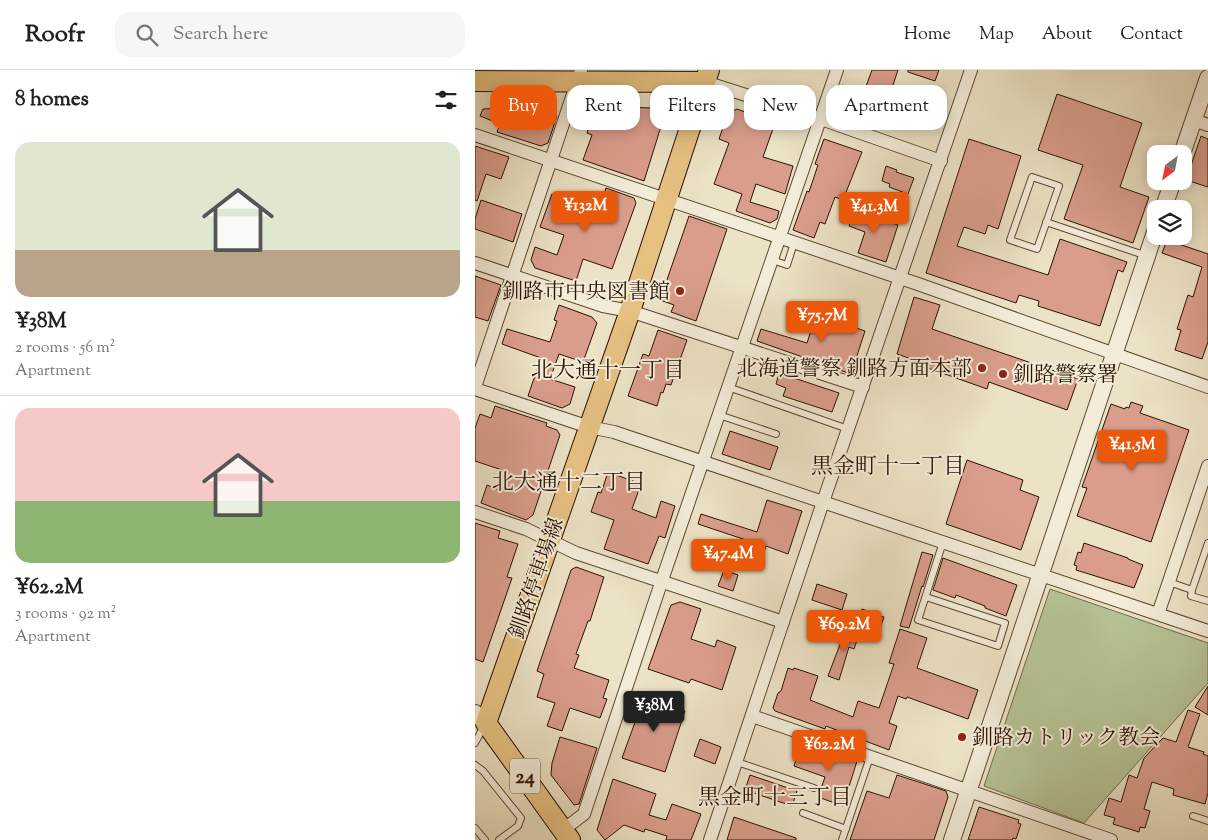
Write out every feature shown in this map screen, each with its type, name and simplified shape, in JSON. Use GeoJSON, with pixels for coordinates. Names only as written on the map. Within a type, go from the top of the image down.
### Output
{"type":"FeatureCollection","features":[{"type":"Feature","properties":{"kind":"main road"},"geometry":{"type":"LineString","coordinates":[[475,81],[579,76],[707,76]]}},
{"type":"Feature","properties":{"kind":"main road","name":"釧路停車場線"},"geometry":{"type":"LineString","coordinates":[[481,718],[549,541],[630,311],[707,76]]}},
{"type":"Feature","properties":{"kind":"main road","name":"24"},"geometry":{"type":"LineString","coordinates":[[481,718],[567,835]]}},
{"type":"Feature","properties":{"kind":"street"},"geometry":{"type":"LineString","coordinates":[[567,835],[583,814],[837,70]]}},
{"type":"Feature","properties":{"kind":"street"},"geometry":{"type":"LineString","coordinates":[[710,840],[971,70]]}},
{"type":"Feature","properties":{"kind":"street"},"geometry":{"type":"LineString","coordinates":[[579,76],[475,388],[589,427],[615,432],[1208,630]]}},
{"type":"Feature","properties":{"kind":"street"},"geometry":{"type":"LineString","coordinates":[[707,76],[941,161]]}},
{"type":"Feature","properties":{"kind":"street"},"geometry":{"type":"LineString","coordinates":[[1188,145],[1201,123],[1208,78]]}},
{"type":"Feature","properties":{"kind":"street"},"geometry":{"type":"LineString","coordinates":[[475,135],[900,278],[1208,386]]}},
{"type":"Feature","properties":{"kind":"street"},"geometry":{"type":"LineString","coordinates":[[951,840],[1151,245]]}},
{"type":"Feature","properties":{"kind":"street"},"geometry":{"type":"LineString","coordinates":[[475,262],[603,306],[630,311],[863,387]]}},
{"type":"Feature","properties":{"kind":"street"},"geometry":{"type":"LineString","coordinates":[[1158,614],[1208,466]]}},
{"type":"Feature","properties":{"kind":"street"},"geometry":{"type":"LineString","coordinates":[[475,512],[526,529],[576,553],[783,622]]}},
{"type":"Feature","properties":{"kind":"street"},"geometry":{"type":"LineString","coordinates":[[752,716],[1111,840]]}},
{"type":"Feature","properties":{"kind":"lane"},"geometry":{"type":"LineString","coordinates":[[1031,177],[1059,186],[1046,222],[1037,249],[1010,240],[1031,177]]}},
{"type":"Feature","properties":{"kind":"lane"},"geometry":{"type":"LineString","coordinates":[[1046,222],[1147,256]]}},
{"type":"Feature","properties":{"kind":"lane"},"geometry":{"type":"LineString","coordinates":[[772,260],[787,265],[793,243]]}},
{"type":"Feature","properties":{"kind":"lane"},"geometry":{"type":"LineString","coordinates":[[728,387],[848,429]]}},
{"type":"Feature","properties":{"kind":"lane"},"geometry":{"type":"LineString","coordinates":[[719,415],[776,434]]}},
{"type":"Feature","properties":{"kind":"lane"},"geometry":{"type":"LineString","coordinates":[[926,597],[1005,623],[998,646],[918,620],[943,542]]}},
{"type":"Feature","properties":{"kind":"lane"},"geometry":{"type":"LineString","coordinates":[[1208,543],[1191,596],[1208,601]]}},
{"type":"Feature","properties":{"kind":"lane"},"geometry":{"type":"LineString","coordinates":[[1169,582],[1192,590]]}},
{"type":"Feature","properties":{"kind":"lane"},"geometry":{"type":"LineString","coordinates":[[475,743],[481,718]]}},
{"type":"Feature","properties":{"kind":"lane"},"geometry":{"type":"LineString","coordinates":[[843,840],[870,757]]}},
{"type":"Feature","properties":{"kind":"lane"},"geometry":{"type":"LineString","coordinates":[[737,762],[814,788]]}},
{"type":"Feature","properties":{"kind":"lane"},"geometry":{"type":"LineString","coordinates":[[475,765],[483,771],[521,818],[519,826],[499,840]]}},
{"type":"Feature","properties":{"kind":"lane"},"geometry":{"type":"LineString","coordinates":[[803,814],[846,829]]}},
{"type":"Feature","properties":{"kind":"lane"},"geometry":{"type":"LineString","coordinates":[[1193,816],[1208,821]]}},
{"type":"Feature","properties":{"kind":"lane"},"geometry":{"type":"LineString","coordinates":[[475,828],[485,840]]}},
{"type":"Feature","properties":{"kind":"green space"},"geometry":{"type":"Polygon","coordinates":[[[1050,589],[1208,643],[1208,683],[1084,823],[984,786],[1050,589]]]}},
{"type":"Feature","properties":{"kind":"building"},"geometry":{"type":"Polygon","coordinates":[[[872,70],[898,70],[893,85],[867,85],[872,70]]]}},
{"type":"Feature","properties":{"kind":"building"},"geometry":{"type":"Polygon","coordinates":[[[908,70],[939,70],[935,81],[908,72],[908,70]]]}},
{"type":"Feature","properties":{"kind":"building"},"geometry":{"type":"Polygon","coordinates":[[[1057,94],[1142,123],[1120,187],[1149,197],[1133,243],[1064,219],[1083,165],[1038,150],[1057,94]]]}},
{"type":"Feature","properties":{"kind":"building"},"geometry":{"type":"Polygon","coordinates":[[[640,108],[650,108],[650,130],[660,130],[644,181],[583,160],[592,135],[587,133],[588,130],[640,130],[640,108]]]}},
{"type":"Feature","properties":{"kind":"building"},"geometry":{"type":"Polygon","coordinates":[[[483,109],[490,109],[490,120],[480,116],[483,109]]]}},
{"type":"Feature","properties":{"kind":"building"},"geometry":{"type":"Polygon","coordinates":[[[737,109],[744,112],[744,130],[773,130],[763,157],[793,166],[785,194],[756,184],[750,202],[779,211],[777,219],[770,223],[736,211],[742,194],[714,184],[729,143],[719,139],[722,130],[734,130],[734,110],[737,109]]]}},
{"type":"Feature","properties":{"kind":"building"},"geometry":{"type":"Polygon","coordinates":[[[498,130],[552,130],[548,143],[541,146],[497,132],[498,130]]]}},
{"type":"Feature","properties":{"kind":"building"},"geometry":{"type":"Polygon","coordinates":[[[1201,136],[1208,139],[1208,187],[1193,182],[1193,159],[1201,136]]]}},
{"type":"Feature","properties":{"kind":"building"},"geometry":{"type":"Polygon","coordinates":[[[824,139],[862,152],[843,200],[835,197],[825,224],[820,222],[814,238],[793,230],[807,191],[809,192],[818,165],[815,164],[824,139]]]}},
{"type":"Feature","properties":{"kind":"building"},"geometry":{"type":"Polygon","coordinates":[[[969,139],[1021,156],[998,229],[988,225],[985,234],[964,227],[957,246],[1048,275],[1060,239],[1127,262],[1123,272],[1118,270],[1100,326],[1038,306],[1039,301],[1019,295],[1016,303],[926,273],[969,139]]]}},
{"type":"Feature","properties":{"kind":"building"},"geometry":{"type":"Polygon","coordinates":[[[475,146],[509,157],[501,179],[486,174],[477,201],[475,200],[475,146]]]}},
{"type":"Feature","properties":{"kind":"building"},"geometry":{"type":"Polygon","coordinates":[[[886,166],[897,170],[896,172],[914,178],[908,194],[889,187],[890,184],[882,181],[886,166]]]}},
{"type":"Feature","properties":{"kind":"building"},"geometry":{"type":"Polygon","coordinates":[[[606,188],[634,198],[636,203],[612,269],[583,259],[576,281],[535,268],[531,260],[535,247],[557,255],[564,235],[540,227],[552,194],[599,210],[606,188]]]}},
{"type":"Feature","properties":{"kind":"building"},"geometry":{"type":"Polygon","coordinates":[[[481,200],[522,214],[513,242],[475,229],[475,219],[481,200]]]}},
{"type":"Feature","properties":{"kind":"building"},"geometry":{"type":"Polygon","coordinates":[[[856,204],[872,210],[870,215],[898,225],[886,262],[858,253],[865,232],[849,226],[856,204]]]}},
{"type":"Feature","properties":{"kind":"building"},"geometry":{"type":"Polygon","coordinates":[[[689,216],[727,229],[696,321],[671,312],[674,305],[660,300],[689,216]]]}},
{"type":"Feature","properties":{"kind":"building"},"geometry":{"type":"Polygon","coordinates":[[[1165,245],[1182,245],[1208,254],[1208,342],[1202,359],[1175,350],[1181,330],[1177,329],[1188,295],[1193,297],[1202,267],[1162,253],[1165,245]]]}},
{"type":"Feature","properties":{"kind":"building"},"geometry":{"type":"Polygon","coordinates":[[[475,276],[501,285],[488,321],[475,317],[475,276]]]}},
{"type":"Feature","properties":{"kind":"building","name":"釧路警察署"},"geometry":{"type":"Polygon","coordinates":[[[914,297],[940,305],[932,329],[1078,379],[1067,410],[989,382],[987,389],[928,368],[929,365],[897,354],[914,297]]]}},
{"type":"Feature","properties":{"kind":"building"},"geometry":{"type":"Polygon","coordinates":[[[559,305],[592,317],[597,323],[583,362],[559,354],[550,379],[575,387],[570,404],[562,408],[528,396],[541,358],[502,344],[507,329],[550,342],[557,321],[554,320],[559,305]]]}},
{"type":"Feature","properties":{"kind":"building"},"geometry":{"type":"Polygon","coordinates":[[[817,312],[865,331],[851,374],[757,341],[761,329],[807,343],[817,312]]]}},
{"type":"Feature","properties":{"kind":"building"},"geometry":{"type":"Polygon","coordinates":[[[658,330],[687,340],[671,385],[666,384],[663,393],[661,392],[657,406],[628,396],[643,354],[649,356],[658,330]]]}},
{"type":"Feature","properties":{"kind":"building"},"geometry":{"type":"Polygon","coordinates":[[[779,373],[839,393],[832,412],[783,396],[786,388],[776,384],[779,373]]]}},
{"type":"Feature","properties":{"kind":"building"},"geometry":{"type":"Polygon","coordinates":[[[1131,402],[1143,406],[1140,413],[1189,430],[1151,542],[1077,516],[1087,488],[1082,487],[1111,404],[1125,409],[1126,407],[1129,408],[1131,402]]]}},
{"type":"Feature","properties":{"kind":"building"},"geometry":{"type":"Polygon","coordinates":[[[495,406],[547,423],[546,426],[557,430],[560,435],[533,515],[526,520],[481,503],[487,485],[499,490],[505,471],[475,461],[475,428],[480,414],[491,418],[495,406]]]}},
{"type":"Feature","properties":{"kind":"building"},"geometry":{"type":"Polygon","coordinates":[[[730,431],[778,447],[770,470],[722,454],[730,431]]]}},
{"type":"Feature","properties":{"kind":"building"},"geometry":{"type":"Polygon","coordinates":[[[967,460],[1023,480],[1020,490],[1039,497],[1021,550],[946,524],[967,460]]]}},
{"type":"Feature","properties":{"kind":"building"},"geometry":{"type":"Polygon","coordinates":[[[608,472],[641,484],[632,509],[656,518],[661,501],[675,506],[665,538],[659,536],[648,564],[604,549],[614,520],[591,512],[598,492],[601,493],[608,472]]]}},
{"type":"Feature","properties":{"kind":"building"},"geometry":{"type":"Polygon","coordinates":[[[767,500],[802,511],[788,554],[766,546],[759,567],[745,563],[752,542],[698,524],[701,514],[757,532],[767,500]]]}},
{"type":"Feature","properties":{"kind":"building"},"geometry":{"type":"Polygon","coordinates":[[[475,523],[500,531],[498,538],[518,544],[507,577],[512,578],[483,662],[475,659],[475,523]]]}},
{"type":"Feature","properties":{"kind":"building"},"geometry":{"type":"Polygon","coordinates":[[[1084,543],[1143,565],[1134,588],[1076,570],[1077,566],[1074,565],[1078,552],[1081,553],[1084,543]]]}},
{"type":"Feature","properties":{"kind":"building"},"geometry":{"type":"Polygon","coordinates":[[[922,552],[933,555],[909,628],[900,626],[922,552]]]}},
{"type":"Feature","properties":{"kind":"building"},"geometry":{"type":"Polygon","coordinates":[[[943,558],[1017,585],[1006,616],[956,595],[955,598],[933,590],[943,558]]]}},
{"type":"Feature","properties":{"kind":"building"},"geometry":{"type":"Polygon","coordinates":[[[576,567],[604,577],[590,621],[588,621],[576,654],[579,655],[574,668],[609,680],[603,698],[607,699],[600,718],[570,708],[562,731],[547,726],[555,703],[537,697],[544,674],[537,671],[571,570],[576,567]]]}},
{"type":"Feature","properties":{"kind":"building"},"geometry":{"type":"Polygon","coordinates":[[[724,570],[738,575],[733,591],[718,586],[724,570]]]}},
{"type":"Feature","properties":{"kind":"building"},"geometry":{"type":"Polygon","coordinates":[[[817,584],[847,594],[842,610],[812,600],[817,584]]]}},
{"type":"Feature","properties":{"kind":"building"},"geometry":{"type":"Polygon","coordinates":[[[680,602],[701,609],[691,639],[715,647],[717,640],[736,647],[722,690],[691,679],[689,683],[648,669],[671,605],[680,602]]]}},
{"type":"Feature","properties":{"kind":"building"},"geometry":{"type":"Polygon","coordinates":[[[862,609],[884,617],[879,631],[857,624],[862,609]]]}},
{"type":"Feature","properties":{"kind":"building"},"geometry":{"type":"Polygon","coordinates":[[[847,626],[860,631],[854,649],[849,647],[839,680],[828,676],[847,626]]]}},
{"type":"Feature","properties":{"kind":"building"},"geometry":{"type":"Polygon","coordinates":[[[900,629],[927,638],[917,668],[978,690],[968,719],[907,697],[906,699],[898,696],[889,723],[897,726],[889,750],[826,726],[825,729],[775,711],[773,708],[778,693],[781,691],[788,668],[793,670],[794,668],[818,676],[810,700],[853,717],[858,701],[879,708],[894,664],[889,663],[900,629]]]}},
{"type":"Feature","properties":{"kind":"building"},"geometry":{"type":"Polygon","coordinates":[[[1208,686],[1208,715],[1195,707],[1208,686]]]}},
{"type":"Feature","properties":{"kind":"building"},"geometry":{"type":"Polygon","coordinates":[[[641,693],[683,708],[682,710],[685,711],[665,772],[622,758],[638,714],[634,713],[641,693]]]}},
{"type":"Feature","properties":{"kind":"building"},"geometry":{"type":"Polygon","coordinates":[[[1188,710],[1200,714],[1188,747],[1204,752],[1203,754],[1208,756],[1208,793],[1205,804],[1173,795],[1174,789],[1152,782],[1144,809],[1150,811],[1145,828],[1140,827],[1139,832],[1113,824],[1115,818],[1104,815],[1109,798],[1121,802],[1129,775],[1137,778],[1144,758],[1163,738],[1176,742],[1188,710]]]}},
{"type":"Feature","properties":{"kind":"building"},"geometry":{"type":"Polygon","coordinates":[[[560,737],[597,748],[579,804],[574,805],[551,775],[552,763],[560,737]]]}},
{"type":"Feature","properties":{"kind":"building"},"geometry":{"type":"Polygon","coordinates":[[[700,739],[721,747],[715,764],[694,756],[700,739]]]}},
{"type":"Feature","properties":{"kind":"building"},"geometry":{"type":"Polygon","coordinates":[[[800,747],[817,753],[819,748],[857,761],[843,806],[818,797],[825,777],[794,766],[800,747]]]}},
{"type":"Feature","properties":{"kind":"building"},"geometry":{"type":"Polygon","coordinates":[[[750,775],[797,791],[792,806],[745,790],[750,775]]]}},
{"type":"Feature","properties":{"kind":"building"},"geometry":{"type":"Polygon","coordinates":[[[897,775],[946,791],[948,797],[934,840],[850,840],[867,791],[889,798],[897,775]]]}},
{"type":"Feature","properties":{"kind":"building"},"geometry":{"type":"Polygon","coordinates":[[[613,779],[656,794],[649,815],[666,820],[672,804],[701,814],[691,840],[666,840],[667,836],[645,829],[644,832],[624,825],[605,840],[597,830],[613,779]]]}},
{"type":"Feature","properties":{"kind":"building"},"geometry":{"type":"Polygon","coordinates":[[[979,807],[1019,820],[1018,823],[1021,824],[1016,839],[968,840],[979,807]]]}},
{"type":"Feature","properties":{"kind":"building"},"geometry":{"type":"Polygon","coordinates":[[[734,817],[796,838],[796,840],[727,840],[734,817]]]}},
{"type":"Feature","properties":{"kind":"place","name":"釧路市中央図書館"},"geometry":{"type":"Point","coordinates":[680,291]}},
{"type":"Feature","properties":{"kind":"place","name":"北海道警察 釧路方面本部"},"geometry":{"type":"Point","coordinates":[982,368]}},
{"type":"Feature","properties":{"kind":"place","name":"釧路警察署"},"geometry":{"type":"Point","coordinates":[1003,374]}},
{"type":"Feature","properties":{"kind":"place","name":"釧路カトリック教会"},"geometry":{"type":"Point","coordinates":[962,737]}},
{"type":"Feature","properties":{"kind":"district","name":"北大通十一丁目"},"geometry":{"type":"Point","coordinates":[608,369]}},
{"type":"Feature","properties":{"kind":"district","name":"黒金町十一丁目"},"geometry":{"type":"Point","coordinates":[888,465]}},
{"type":"Feature","properties":{"kind":"district","name":"北大通十二丁目"},"geometry":{"type":"Point","coordinates":[569,481]}},
{"type":"Feature","properties":{"kind":"district","name":"黒金町十三丁目"},"geometry":{"type":"Point","coordinates":[775,796]}}]}
